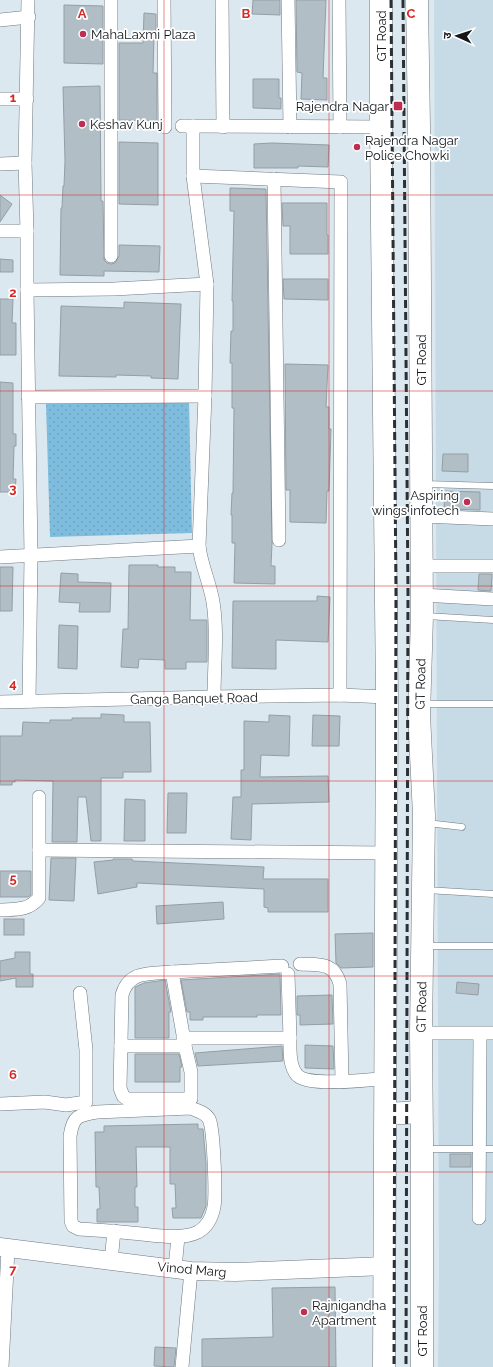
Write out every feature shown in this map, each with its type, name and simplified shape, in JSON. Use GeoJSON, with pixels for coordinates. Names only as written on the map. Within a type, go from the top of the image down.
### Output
{"type":"FeatureCollection","features":[{"type":"Feature","properties":{"kind":"highway","name":"GT Road"},"geometry":{"type":"LineString","coordinates":[[381,0],[387,697],[384,1367]]}},
{"type":"Feature","properties":{"kind":"highway","name":"GT Road"},"geometry":{"type":"LineString","coordinates":[[417,0],[422,516],[420,704],[423,822],[421,1033],[422,1367]]}},
{"type":"Feature","properties":{"kind":"highway"},"geometry":{"type":"LineString","coordinates":[[386,1114],[422,1112]]}},
{"type":"Feature","properties":{"kind":"street"},"geometry":{"type":"LineString","coordinates":[[28,0],[29,17],[25,163],[31,556],[29,701]]}},
{"type":"Feature","properties":{"kind":"street"},"geometry":{"type":"LineString","coordinates":[[111,0],[112,256]]}},
{"type":"Feature","properties":{"kind":"street"},"geometry":{"type":"LineString","coordinates":[[164,0],[165,127]]}},
{"type":"Feature","properties":{"kind":"street"},"geometry":{"type":"LineString","coordinates":[[222,0],[223,127]]}},
{"type":"Feature","properties":{"kind":"street"},"geometry":{"type":"LineString","coordinates":[[288,0],[290,127]]}},
{"type":"Feature","properties":{"kind":"street"},"geometry":{"type":"LineString","coordinates":[[339,0],[340,127]]}},
{"type":"Feature","properties":{"kind":"street"},"geometry":{"type":"LineString","coordinates":[[0,20],[29,17]]}},
{"type":"Feature","properties":{"kind":"street"},"geometry":{"type":"LineString","coordinates":[[0,99],[27,98]]}},
{"type":"Feature","properties":{"kind":"street"},"geometry":{"type":"LineString","coordinates":[[214,697],[213,599],[200,559],[199,546],[205,396],[207,284],[187,126],[381,127]]}},
{"type":"Feature","properties":{"kind":"street"},"geometry":{"type":"LineString","coordinates":[[0,164],[25,163]]}},
{"type":"Feature","properties":{"kind":"street"},"geometry":{"type":"LineString","coordinates":[[193,176],[341,182],[340,695]]}},
{"type":"Feature","properties":{"kind":"street"},"geometry":{"type":"LineString","coordinates":[[274,179],[279,540]]}},
{"type":"Feature","properties":{"kind":"street"},"geometry":{"type":"LineString","coordinates":[[0,231],[27,231]]}},
{"type":"Feature","properties":{"kind":"street"},"geometry":{"type":"LineString","coordinates":[[27,290],[207,284]]}},
{"type":"Feature","properties":{"kind":"street"},"geometry":{"type":"LineString","coordinates":[[28,397],[205,396]]}},
{"type":"Feature","properties":{"kind":"street"},"geometry":{"type":"LineString","coordinates":[[422,516],[493,519]]}},
{"type":"Feature","properties":{"kind":"street"},"geometry":{"type":"LineString","coordinates":[[0,557],[199,546]]}},
{"type":"Feature","properties":{"kind":"street"},"geometry":{"type":"LineString","coordinates":[[422,566],[493,566]]}},
{"type":"Feature","properties":{"kind":"street"},"geometry":{"type":"LineString","coordinates":[[422,606],[493,599]]}},
{"type":"Feature","properties":{"kind":"street","name":"Ganga Banquet Road"},"geometry":{"type":"LineString","coordinates":[[0,702],[340,695],[387,697]]}},
{"type":"Feature","properties":{"kind":"street"},"geometry":{"type":"LineString","coordinates":[[0,910],[28,908],[39,898],[39,797]]}},
{"type":"Feature","properties":{"kind":"street"},"geometry":{"type":"LineString","coordinates":[[39,850],[386,853]]}},
{"type":"Feature","properties":{"kind":"street"},"geometry":{"type":"LineString","coordinates":[[300,964],[321,965],[332,969],[338,975],[340,984],[342,1081]]}},
{"type":"Feature","properties":{"kind":"street"},"geometry":{"type":"LineString","coordinates":[[172,972],[184,1042],[191,1072],[192,1099],[127,1099],[123,1096],[120,1088],[122,995],[124,987],[134,977],[146,974],[172,972],[285,970],[293,1068],[297,1076],[316,1080],[342,1081],[386,1078]]}},
{"type":"Feature","properties":{"kind":"street"},"geometry":{"type":"LineString","coordinates":[[0,1104],[45,1102],[66,1105],[86,1102],[86,1050],[80,993]]}},
{"type":"Feature","properties":{"kind":"street"},"geometry":{"type":"LineString","coordinates":[[421,1033],[486,1034],[487,1149],[479,1218]]}},
{"type":"Feature","properties":{"kind":"street"},"geometry":{"type":"LineString","coordinates":[[121,1046],[290,1038]]}},
{"type":"Feature","properties":{"kind":"street"},"geometry":{"type":"LineString","coordinates":[[191,1108],[204,1114],[208,1118],[211,1125],[215,1190],[214,1207],[209,1221],[201,1230],[196,1233],[178,1237],[79,1229],[73,1226],[71,1221],[70,1136],[76,1117],[82,1114],[97,1112],[191,1108]]}},
{"type":"Feature","properties":{"kind":"street"},"geometry":{"type":"LineString","coordinates":[[111,1261],[114,1231]]}},
{"type":"Feature","properties":{"kind":"street"},"geometry":{"type":"LineString","coordinates":[[178,1237],[183,1269],[182,1367]]}},
{"type":"Feature","properties":{"kind":"street"},"geometry":{"type":"LineString","coordinates":[[2,1367],[4,1248]]}},
{"type":"Feature","properties":{"kind":"street","name":"Vinod Marg"},"geometry":{"type":"LineString","coordinates":[[4,1248],[183,1269],[249,1272],[385,1266]]}},
{"type":"Feature","properties":{"kind":"lane"},"geometry":{"type":"LineString","coordinates":[[421,484],[493,486]]}},
{"type":"Feature","properties":{"kind":"lane"},"geometry":{"type":"LineString","coordinates":[[422,606],[493,620]]}},
{"type":"Feature","properties":{"kind":"lane"},"geometry":{"type":"LineString","coordinates":[[420,704],[493,704]]}},
{"type":"Feature","properties":{"kind":"lane"},"geometry":{"type":"LineString","coordinates":[[423,822],[462,827]]}},
{"type":"Feature","properties":{"kind":"lane"},"geometry":{"type":"LineString","coordinates":[[423,890],[493,894]]}},
{"type":"Feature","properties":{"kind":"lane"},"geometry":{"type":"LineString","coordinates":[[422,946],[493,946]]}},
{"type":"Feature","properties":{"kind":"lane"},"geometry":{"type":"LineString","coordinates":[[422,1149],[487,1149]]}},
{"type":"Feature","properties":{"kind":"shaded area"},"geometry":{"type":"Polygon","coordinates":[[[434,0],[493,0],[493,1367],[438,1367],[439,1271],[434,0]]]}},
{"type":"Feature","properties":{"kind":"shaded area"},"geometry":{"type":"Polygon","coordinates":[[[189,401],[192,533],[50,537],[46,404],[189,401]]]}},
{"type":"Feature","properties":{"kind":"building"},"geometry":{"type":"Polygon","coordinates":[[[253,0],[280,0],[280,15],[252,14],[253,0]]]}},
{"type":"Feature","properties":{"kind":"building"},"geometry":{"type":"Polygon","coordinates":[[[296,0],[326,0],[323,78],[327,78],[327,100],[301,99],[302,73],[297,72],[296,0]]]}},
{"type":"Feature","properties":{"kind":"building","name":"MahaLaxmi Plaza"},"geometry":{"type":"Polygon","coordinates":[[[64,5],[103,6],[103,64],[64,63],[64,5]]]}},
{"type":"Feature","properties":{"kind":"building"},"geometry":{"type":"Polygon","coordinates":[[[144,13],[156,14],[153,73],[157,73],[157,121],[119,120],[119,43],[143,43],[144,13]]]}},
{"type":"Feature","properties":{"kind":"building"},"geometry":{"type":"Polygon","coordinates":[[[253,79],[279,79],[279,98],[281,98],[281,109],[253,108],[253,79]]]}},
{"type":"Feature","properties":{"kind":"building"},"geometry":{"type":"Polygon","coordinates":[[[100,86],[101,201],[103,201],[104,260],[107,263],[115,263],[119,256],[119,245],[160,246],[159,272],[104,271],[104,276],[60,275],[61,208],[65,161],[63,87],[100,86]]]}},
{"type":"Feature","properties":{"kind":"building"},"geometry":{"type":"Polygon","coordinates":[[[119,142],[158,143],[158,205],[119,204],[119,142]]]}},
{"type":"Feature","properties":{"kind":"building"},"geometry":{"type":"Polygon","coordinates":[[[272,143],[329,145],[328,167],[298,166],[298,168],[254,168],[254,144],[272,143]]]}},
{"type":"Feature","properties":{"kind":"building"},"geometry":{"type":"Polygon","coordinates":[[[230,188],[266,189],[272,544],[271,566],[275,566],[275,584],[234,583],[235,543],[232,543],[231,515],[233,493],[234,408],[232,408],[232,363],[230,363],[231,331],[233,331],[232,301],[234,211],[230,211],[230,188]]]}},
{"type":"Feature","properties":{"kind":"building"},"geometry":{"type":"Polygon","coordinates":[[[0,195],[12,204],[0,222],[0,195]]]}},
{"type":"Feature","properties":{"kind":"building"},"geometry":{"type":"Polygon","coordinates":[[[282,203],[327,203],[328,254],[290,254],[290,226],[283,226],[282,203]]]}},
{"type":"Feature","properties":{"kind":"building"},"geometry":{"type":"Polygon","coordinates":[[[0,259],[13,260],[13,272],[0,272],[0,259]]]}},
{"type":"Feature","properties":{"kind":"building"},"geometry":{"type":"Polygon","coordinates":[[[283,279],[328,279],[328,300],[284,299],[283,279]]]}},
{"type":"Feature","properties":{"kind":"building"},"geometry":{"type":"Polygon","coordinates":[[[0,299],[13,299],[12,323],[16,323],[16,355],[0,355],[0,299]]]}},
{"type":"Feature","properties":{"kind":"building"},"geometry":{"type":"Polygon","coordinates":[[[124,302],[181,304],[178,379],[151,378],[151,376],[116,375],[116,377],[59,376],[61,306],[124,308],[124,302]]]}},
{"type":"Feature","properties":{"kind":"building"},"geometry":{"type":"Polygon","coordinates":[[[285,364],[328,365],[326,407],[329,407],[329,429],[331,429],[329,491],[327,491],[326,523],[290,522],[290,490],[286,490],[285,364]]]}},
{"type":"Feature","properties":{"kind":"building"},"geometry":{"type":"Polygon","coordinates":[[[0,382],[13,383],[13,434],[16,434],[13,479],[16,479],[15,492],[0,492],[0,382]]]}},
{"type":"Feature","properties":{"kind":"building"},"geometry":{"type":"Polygon","coordinates":[[[443,454],[468,454],[468,472],[442,471],[443,454]]]}},
{"type":"Feature","properties":{"kind":"building"},"geometry":{"type":"Polygon","coordinates":[[[445,491],[480,492],[480,510],[444,509],[445,491]]]}},
{"type":"Feature","properties":{"kind":"building"},"geometry":{"type":"Polygon","coordinates":[[[129,565],[158,565],[158,567],[175,567],[175,572],[191,572],[190,620],[207,620],[207,662],[186,662],[186,669],[165,669],[165,660],[139,659],[138,668],[121,667],[123,629],[128,629],[129,565]]]}},
{"type":"Feature","properties":{"kind":"building"},"geometry":{"type":"Polygon","coordinates":[[[0,567],[13,567],[12,611],[0,611],[0,567]]]}},
{"type":"Feature","properties":{"kind":"building"},"geometry":{"type":"Polygon","coordinates":[[[61,573],[78,574],[78,582],[111,583],[110,612],[79,612],[80,603],[59,602],[61,573]]]}},
{"type":"Feature","properties":{"kind":"building"},"geometry":{"type":"Polygon","coordinates":[[[479,574],[492,574],[491,591],[478,590],[479,574]]]}},
{"type":"Feature","properties":{"kind":"building"},"geometry":{"type":"Polygon","coordinates":[[[317,596],[330,597],[328,642],[276,640],[276,669],[232,668],[233,601],[317,601],[317,596]]]}},
{"type":"Feature","properties":{"kind":"building"},"geometry":{"type":"Polygon","coordinates":[[[59,625],[78,626],[77,669],[58,668],[59,625]]]}},
{"type":"Feature","properties":{"kind":"building"},"geometry":{"type":"Polygon","coordinates":[[[101,714],[124,715],[124,722],[150,722],[151,772],[123,772],[123,778],[101,778],[101,841],[91,841],[86,797],[78,797],[77,842],[52,842],[53,781],[15,780],[15,782],[12,782],[12,785],[0,785],[0,736],[22,736],[23,722],[50,723],[50,720],[101,718],[101,714]]]}},
{"type":"Feature","properties":{"kind":"building"},"geometry":{"type":"Polygon","coordinates":[[[269,715],[290,716],[289,756],[261,755],[260,777],[328,776],[329,802],[252,804],[251,840],[231,839],[233,797],[241,797],[241,770],[244,770],[244,721],[269,722],[269,715]]]}},
{"type":"Feature","properties":{"kind":"building"},"geometry":{"type":"Polygon","coordinates":[[[313,715],[340,716],[339,746],[312,746],[313,715]]]}},
{"type":"Feature","properties":{"kind":"building"},"geometry":{"type":"Polygon","coordinates":[[[168,793],[187,793],[186,833],[167,833],[168,793]]]}},
{"type":"Feature","properties":{"kind":"building"},"geometry":{"type":"Polygon","coordinates":[[[125,799],[145,800],[145,841],[124,841],[125,799]]]}},
{"type":"Feature","properties":{"kind":"building"},"geometry":{"type":"Polygon","coordinates":[[[51,858],[76,858],[74,901],[49,900],[51,858]]]}},
{"type":"Feature","properties":{"kind":"building"},"geometry":{"type":"Polygon","coordinates":[[[113,859],[264,867],[263,879],[328,879],[328,912],[268,912],[268,908],[264,907],[264,889],[137,883],[137,887],[98,894],[94,862],[113,859]]]}},
{"type":"Feature","properties":{"kind":"building"},"geometry":{"type":"Polygon","coordinates":[[[0,871],[31,871],[31,895],[28,897],[0,897],[0,871]]]}},
{"type":"Feature","properties":{"kind":"building"},"geometry":{"type":"Polygon","coordinates":[[[223,902],[224,919],[157,924],[156,906],[223,902]]]}},
{"type":"Feature","properties":{"kind":"building"},"geometry":{"type":"Polygon","coordinates":[[[4,919],[24,919],[24,935],[4,935],[4,919]]]}},
{"type":"Feature","properties":{"kind":"building"},"geometry":{"type":"Polygon","coordinates":[[[373,933],[373,967],[341,968],[336,963],[335,934],[373,933]]]}},
{"type":"Feature","properties":{"kind":"building"},"geometry":{"type":"Polygon","coordinates":[[[15,952],[30,952],[30,974],[33,974],[33,987],[16,987],[16,978],[0,981],[0,961],[15,958],[15,952]]]}},
{"type":"Feature","properties":{"kind":"building"},"geometry":{"type":"Polygon","coordinates":[[[280,974],[281,1015],[257,1015],[257,1017],[203,1017],[203,1020],[190,1020],[190,1012],[187,1012],[181,980],[280,974]]]}},
{"type":"Feature","properties":{"kind":"building"},"geometry":{"type":"Polygon","coordinates":[[[165,980],[171,1012],[169,1012],[169,1038],[135,1038],[135,987],[144,983],[165,980]]]}},
{"type":"Feature","properties":{"kind":"building"},"geometry":{"type":"Polygon","coordinates":[[[457,982],[479,984],[478,995],[456,993],[457,982]]]}},
{"type":"Feature","properties":{"kind":"building"},"geometry":{"type":"Polygon","coordinates":[[[332,995],[333,1024],[300,1025],[300,1015],[297,1015],[297,996],[332,995]]]}},
{"type":"Feature","properties":{"kind":"building"},"geometry":{"type":"Polygon","coordinates":[[[305,1045],[333,1046],[334,1069],[305,1068],[305,1045]]]}},
{"type":"Feature","properties":{"kind":"building"},"geometry":{"type":"Polygon","coordinates":[[[282,1046],[283,1061],[198,1066],[195,1053],[282,1046]]]}},
{"type":"Feature","properties":{"kind":"building"},"geometry":{"type":"Polygon","coordinates":[[[135,1054],[179,1054],[182,1067],[180,1067],[180,1082],[135,1082],[135,1054]]]}},
{"type":"Feature","properties":{"kind":"building"},"geometry":{"type":"Polygon","coordinates":[[[198,1124],[198,1129],[203,1129],[206,1163],[206,1206],[201,1218],[173,1218],[172,1208],[176,1208],[175,1184],[170,1184],[170,1147],[136,1147],[137,1187],[135,1187],[135,1207],[138,1207],[138,1222],[97,1222],[97,1209],[100,1209],[99,1187],[96,1187],[95,1132],[104,1132],[104,1126],[198,1124]]]}},
{"type":"Feature","properties":{"kind":"building"},"geometry":{"type":"Polygon","coordinates":[[[450,1154],[471,1154],[471,1167],[450,1167],[450,1154]]]}},
{"type":"Feature","properties":{"kind":"building","name":"Rajnigandha Apartment"},"geometry":{"type":"Polygon","coordinates":[[[335,1287],[336,1367],[202,1367],[202,1339],[273,1337],[272,1288],[335,1287]]]}},
{"type":"Feature","properties":{"kind":"building"},"geometry":{"type":"Polygon","coordinates":[[[155,1347],[176,1348],[174,1367],[154,1366],[155,1347]]]}},
{"type":"Feature","properties":{"kind":"railway"},"geometry":{"type":"LineString","coordinates":[[391,0],[396,593],[394,1367]]}},
{"type":"Feature","properties":{"kind":"railway"},"geometry":{"type":"LineString","coordinates":[[403,0],[408,593],[406,1367]]}},
{"type":"Feature","properties":{"kind":"place","name":"MahaLaxmi Plaza"},"geometry":{"type":"Point","coordinates":[83,34]}},
{"type":"Feature","properties":{"kind":"place","name":"Rajendra Nagar"},"geometry":{"type":"Point","coordinates":[398,106]}},
{"type":"Feature","properties":{"kind":"place","name":"Keshav Kunj"},"geometry":{"type":"Point","coordinates":[82,124]}},
{"type":"Feature","properties":{"kind":"place","name":"Rajendra Nagar Police Chowki"},"geometry":{"type":"Point","coordinates":[357,147]}},
{"type":"Feature","properties":{"kind":"place","name":"Aspiring wings infotech"},"geometry":{"type":"Point","coordinates":[467,502]}},
{"type":"Feature","properties":{"kind":"place","name":"Rajnigandha Apartment"},"geometry":{"type":"Point","coordinates":[304,1312]}}]}
